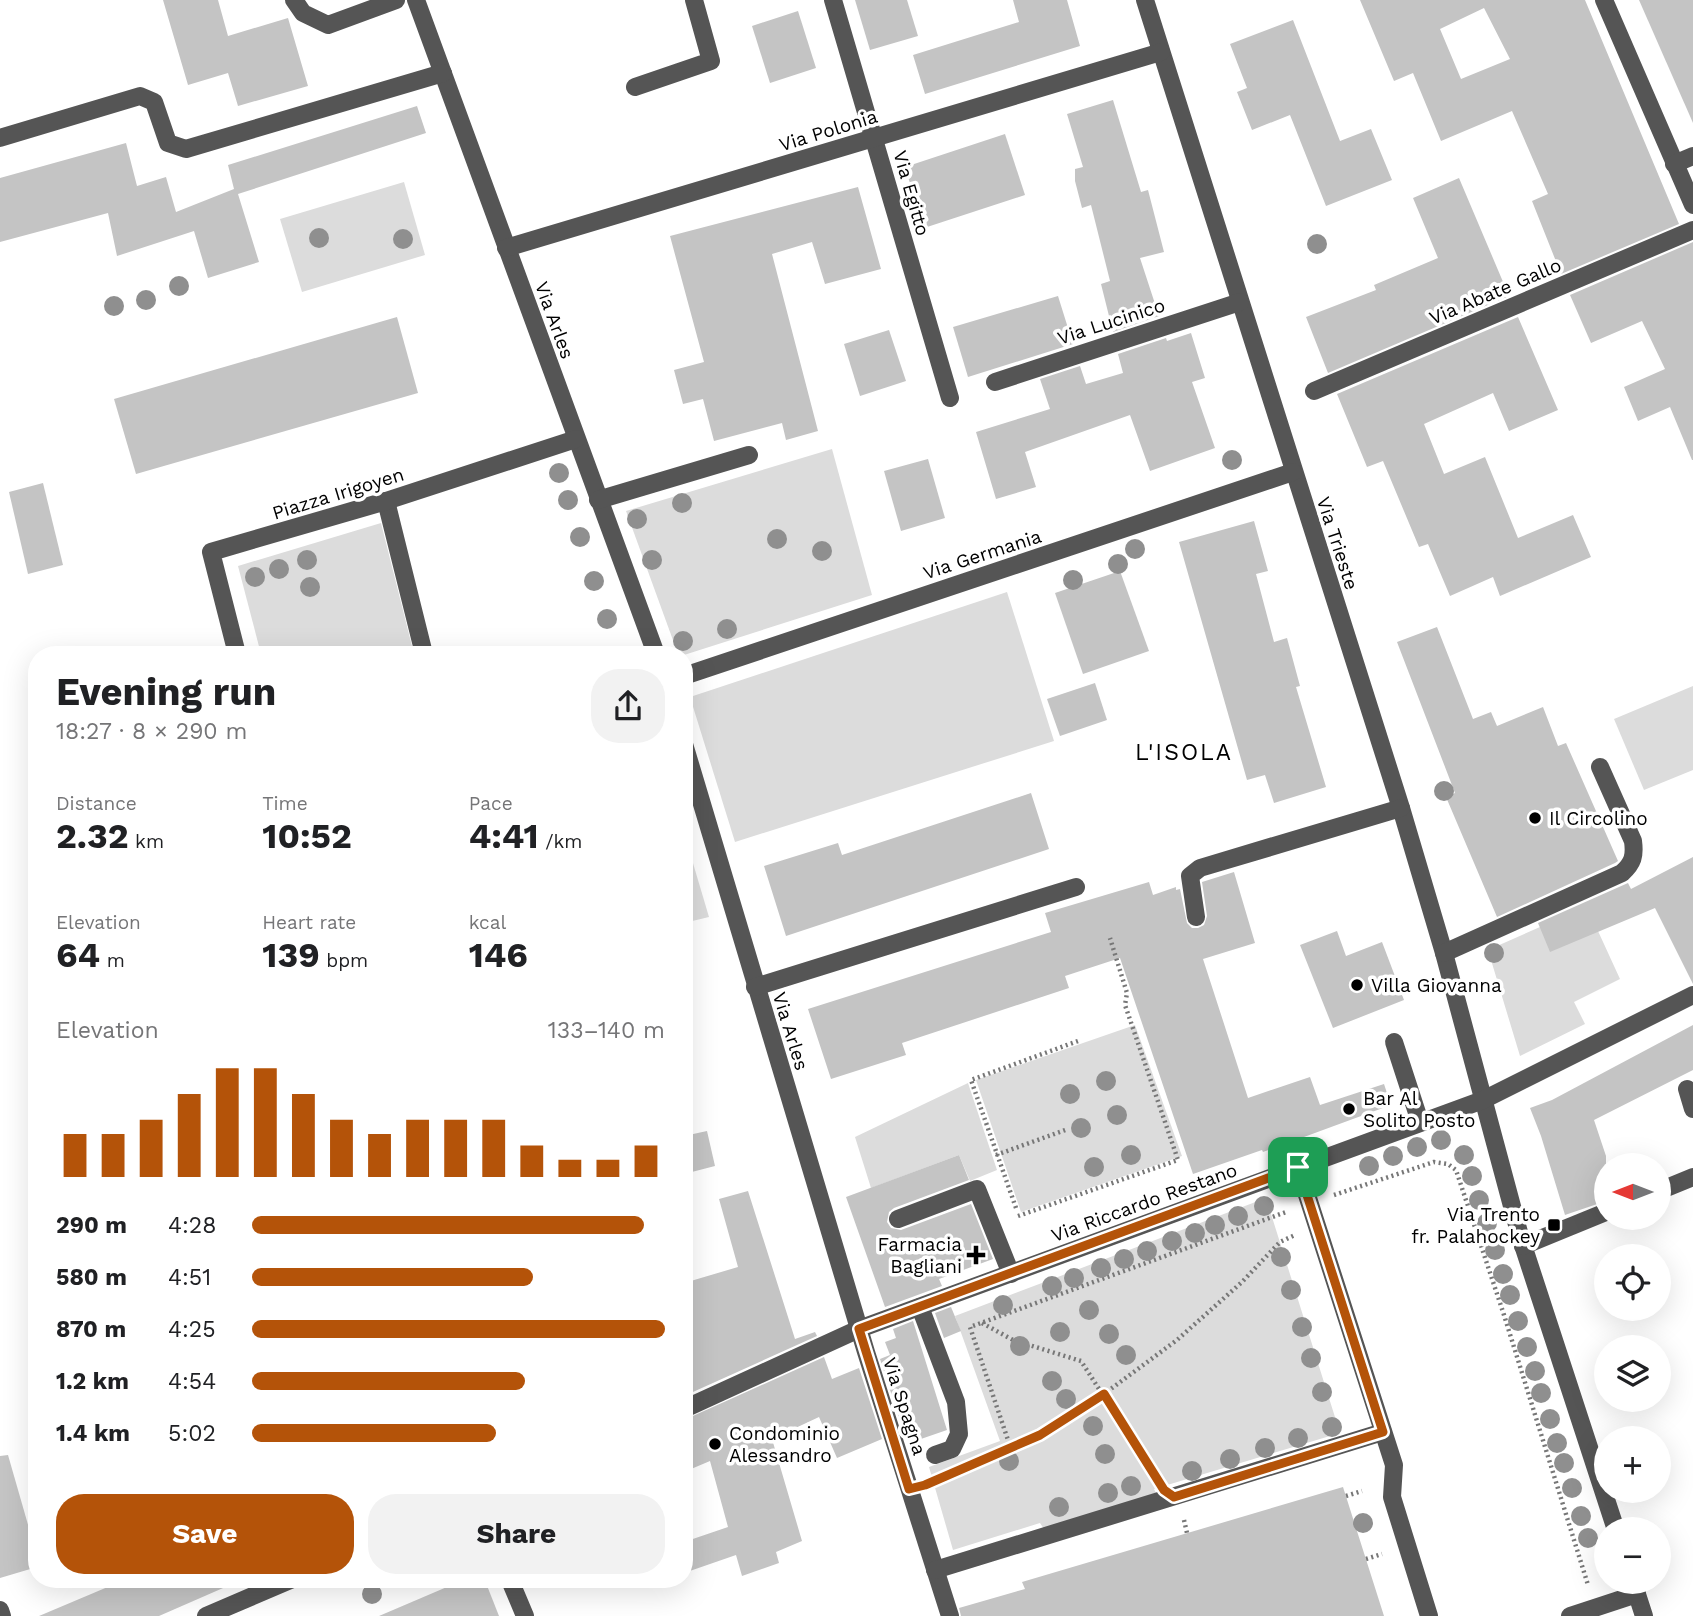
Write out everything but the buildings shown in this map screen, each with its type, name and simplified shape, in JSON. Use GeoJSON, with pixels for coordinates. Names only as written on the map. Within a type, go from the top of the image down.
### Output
{"type":"FeatureCollection","features":[{"type":"Feature","properties":{"kind":"street"},"geometry":{"type":"LineString","coordinates":[[294,0],[303,13],[328,25],[396,0]]}},
{"type":"Feature","properties":{"kind":"street","name":"Via Arles"},"geometry":{"type":"LineString","coordinates":[[416,0],[653,646]]}},
{"type":"Feature","properties":{"kind":"street"},"geometry":{"type":"LineString","coordinates":[[635,87],[711,61],[694,0]]}},
{"type":"Feature","properties":{"kind":"street","name":"Via Egitto"},"geometry":{"type":"LineString","coordinates":[[833,0],[950,398]]}},
{"type":"Feature","properties":{"kind":"street","name":"Via Trieste"},"geometry":{"type":"LineString","coordinates":[[1145,0],[1401,808],[1444,953],[1523,1246],[1612,1517]]}},
{"type":"Feature","properties":{"kind":"street"},"geometry":{"type":"LineString","coordinates":[[1604,0],[1693,205]]}},
{"type":"Feature","properties":{"kind":"street","name":"Via Polonia"},"geometry":{"type":"LineString","coordinates":[[506,248],[1161,52]]}},
{"type":"Feature","properties":{"kind":"street"},"geometry":{"type":"LineString","coordinates":[[0,138],[140,96],[154,102],[168,143],[186,149],[443,73]]}},
{"type":"Feature","properties":{"kind":"street"},"geometry":{"type":"LineString","coordinates":[[1674,164],[1693,156]]}},
{"type":"Feature","properties":{"kind":"street","name":"Via Abate Gallo"},"geometry":{"type":"LineString","coordinates":[[1314,391],[1693,230]]}},
{"type":"Feature","properties":{"kind":"street","name":"Via Lucinico"},"geometry":{"type":"LineString","coordinates":[[995,382],[1240,302]]}},
{"type":"Feature","properties":{"kind":"street","name":"Piazza Irigoyen"},"geometry":{"type":"LineString","coordinates":[[235,646],[211,552],[386,501],[576,439]]}},
{"type":"Feature","properties":{"kind":"street"},"geometry":{"type":"LineString","coordinates":[[598,499],[749,455]]}},
{"type":"Feature","properties":{"kind":"street","name":"Via Germania"},"geometry":{"type":"LineString","coordinates":[[693,673],[1293,472]]}},
{"type":"Feature","properties":{"kind":"street"},"geometry":{"type":"LineString","coordinates":[[386,501],[422,646]]}},
{"type":"Feature","properties":{"kind":"street"},"geometry":{"type":"LineString","coordinates":[[1444,953],[1622,873],[1632,863],[1633,841],[1600,768]]}},
{"type":"Feature","properties":{"kind":"street","name":"Via Arles"},"geometry":{"type":"LineString","coordinates":[[693,775],[859,1329]]}},
{"type":"Feature","properties":{"kind":"street"},"geometry":{"type":"LineString","coordinates":[[1196,917],[1189,876],[1200,868],[1401,808]]}},
{"type":"Feature","properties":{"kind":"street"},"geometry":{"type":"LineString","coordinates":[[755,987],[1076,887]]}},
{"type":"Feature","properties":{"kind":"street","name":"Via Riccardo Restano"},"geometry":{"type":"LineString","coordinates":[[693,1405],[859,1329],[1483,1100],[1693,995]]}},
{"type":"Feature","properties":{"kind":"street"},"geometry":{"type":"LineString","coordinates":[[1394,1042],[1420,1122]]}},
{"type":"Feature","properties":{"kind":"street"},"geometry":{"type":"LineString","coordinates":[[1687,1089],[1693,1109]]}},
{"type":"Feature","properties":{"kind":"street"},"geometry":{"type":"LineString","coordinates":[[1298,1167],[1394,1465],[1392,1497],[1429,1616]]}},
{"type":"Feature","properties":{"kind":"street"},"geometry":{"type":"LineString","coordinates":[[1671,1186],[1693,1177]]}},
{"type":"Feature","properties":{"kind":"street"},"geometry":{"type":"LineString","coordinates":[[898,1219],[977,1189],[1010,1274]]}},
{"type":"Feature","properties":{"kind":"street"},"geometry":{"type":"LineString","coordinates":[[1523,1246],[1594,1217]]}},
{"type":"Feature","properties":{"kind":"street"},"geometry":{"type":"LineString","coordinates":[[920,1307],[956,1402],[959,1434],[952,1449],[935,1455]]}},
{"type":"Feature","properties":{"kind":"street","name":"Via Spagna"},"geometry":{"type":"LineString","coordinates":[[859,1329],[950,1616]]}},
{"type":"Feature","properties":{"kind":"street"},"geometry":{"type":"LineString","coordinates":[[935,1570],[1383,1432]]}},
{"type":"Feature","properties":{"kind":"street"},"geometry":{"type":"LineString","coordinates":[[206,1616],[272,1588]]}},
{"type":"Feature","properties":{"kind":"street"},"geometry":{"type":"LineString","coordinates":[[513,1588],[525,1616]]}},
{"type":"Feature","properties":{"kind":"street"},"geometry":{"type":"LineString","coordinates":[[1570,1616],[1621,1594]]}},
{"type":"Feature","properties":{"kind":"street"},"geometry":{"type":"LineString","coordinates":[[1637,1594],[1644,1616]]}},
{"type":"Feature","properties":{"kind":"street"},"geometry":{"type":"LineString","coordinates":[[0,1610],[2,1616]]}},
{"type":"Feature","properties":{"kind":"path"},"geometry":{"type":"LineString","coordinates":[[1018,1216],[1178,1160],[1125,1004],[1127,993],[1110,938]]}},
{"type":"Feature","properties":{"kind":"path"},"geometry":{"type":"LineString","coordinates":[[971,1080],[1078,1041]]}},
{"type":"Feature","properties":{"kind":"path"},"geometry":{"type":"LineString","coordinates":[[996,1155],[1068,1129]]}},
{"type":"Feature","properties":{"kind":"path"},"geometry":{"type":"LineString","coordinates":[[962,1470],[1040,1435],[1104,1394],[1177,1340],[1242,1282],[1280,1242],[1317,1226]]}},
{"type":"Feature","properties":{"kind":"path"},"geometry":{"type":"LineString","coordinates":[[982,1323],[1013,1340],[1081,1361],[1164,1490],[1174,1497]]}},
{"type":"Feature","properties":{"kind":"path"},"geometry":{"type":"LineString","coordinates":[[970,1327],[1011,1449]]}},
{"type":"Feature","properties":{"kind":"path"},"geometry":{"type":"LineString","coordinates":[[1346,1496],[1362,1491]]}},
{"type":"Feature","properties":{"kind":"path"},"geometry":{"type":"LineString","coordinates":[[1366,1559],[1382,1554]]}},
{"type":"Feature","properties":{"kind":"shaded area"},"geometry":{"type":"Polygon","coordinates":[[[404,182],[425,255],[302,292],[280,219],[404,182]]]}},
{"type":"Feature","properties":{"kind":"shaded area"},"geometry":{"type":"Polygon","coordinates":[[[832,449],[872,595],[693,652],[693,646],[675,646],[626,511],[832,449]]]}},
{"type":"Feature","properties":{"kind":"shaded area"},"geometry":{"type":"Polygon","coordinates":[[[381,523],[412,646],[259,646],[238,566],[381,523]]]}},
{"type":"Feature","properties":{"kind":"shaded area"},"geometry":{"type":"Polygon","coordinates":[[[1007,592],[1054,741],[735,842],[693,707],[693,696],[1007,592]]]}},
{"type":"Feature","properties":{"kind":"shaded area"},"geometry":{"type":"Polygon","coordinates":[[[1693,686],[1693,770],[1644,790],[1614,719],[1693,686]]]}},
{"type":"Feature","properties":{"kind":"shaded area"},"geometry":{"type":"Polygon","coordinates":[[[693,863],[709,917],[693,921],[693,863]]]}},
{"type":"Feature","properties":{"kind":"shaded area"},"geometry":{"type":"Polygon","coordinates":[[[1540,927],[1598,931],[1620,979],[1574,1002],[1585,1024],[1520,1056],[1488,950],[1540,927]]]}},
{"type":"Feature","properties":{"kind":"shaded area"},"geometry":{"type":"Polygon","coordinates":[[[1135,1025],[1182,1156],[1021,1212],[976,1080],[1135,1025]]]}},
{"type":"Feature","properties":{"kind":"shaded area"},"geometry":{"type":"Polygon","coordinates":[[[968,1083],[997,1170],[970,1181],[959,1155],[871,1188],[855,1137],[968,1083]]]}},
{"type":"Feature","properties":{"kind":"shaded area"},"geometry":{"type":"Polygon","coordinates":[[[1266,1198],[1340,1433],[1154,1489],[1156,1493],[1044,1529],[1040,1523],[953,1550],[929,1467],[1000,1441],[955,1316],[1266,1198]]]}},
{"type":"Feature","properties":{"kind":"place","name":"Il Circolino"},"geometry":{"type":"Point","coordinates":[1535,818]}},
{"type":"Feature","properties":{"kind":"place","name":"Villa Giovanna"},"geometry":{"type":"Point","coordinates":[1357,985]}},
{"type":"Feature","properties":{"kind":"place","name":"Bar Al Solito Posto"},"geometry":{"type":"Point","coordinates":[1349,1109]}},
{"type":"Feature","properties":{"kind":"place","name":"Via Trento fr. Palahockey"},"geometry":{"type":"Point","coordinates":[1554,1225]}},
{"type":"Feature","properties":{"kind":"place","name":"Farmacia Bagliani"},"geometry":{"type":"Point","coordinates":[976,1255]}},
{"type":"Feature","properties":{"kind":"place","name":"Condominio Alessandro"},"geometry":{"type":"Point","coordinates":[715,1444]}},
{"type":"Feature","properties":{"kind":"district","name":"L'ISOLA"},"geometry":{"type":"Point","coordinates":[1184,752]}},
{"type":"Feature","properties":{"kind":"route"},"geometry":{"type":"LineString","coordinates":[[1298,1167],[1383,1432],[1174,1497],[1164,1490],[1104,1394],[1040,1435],[925,1485],[909,1489],[859,1329],[1298,1167]]}}]}
